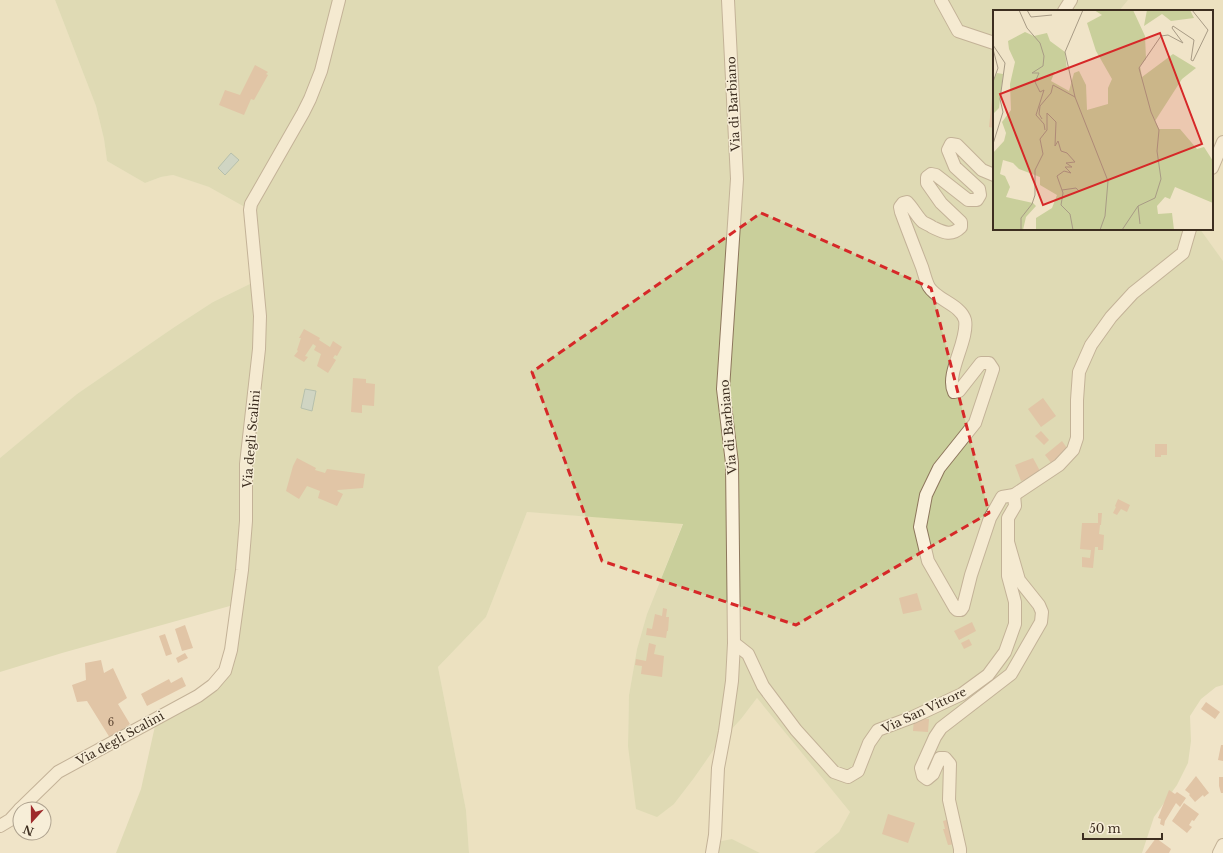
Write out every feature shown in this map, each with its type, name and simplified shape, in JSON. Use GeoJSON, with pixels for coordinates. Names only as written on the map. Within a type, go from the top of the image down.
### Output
{"type":"FeatureCollection","features":[{"type":"Feature","properties":{"kind":"street","name":"Via degli Scalini"},"geometry":{"type":"LineString","coordinates":[[28,801],[58,772],[198,696],[214,685],[225,671],[231,650],[242,570],[246,521],[246,464],[260,349],[260,316],[250,210],[251,204],[310,99],[321,70],[339,0]]}},
{"type":"Feature","properties":{"kind":"street","name":"Via di Barbiano"},"geometry":{"type":"LineString","coordinates":[[712,853],[718,768],[732,681],[734,643],[732,463],[722,389],[737,179],[728,0]]}},
{"type":"Feature","properties":{"kind":"street"},"geometry":{"type":"LineString","coordinates":[[941,0],[958,31],[993,43]]}},
{"type":"Feature","properties":{"kind":"street"},"geometry":{"type":"LineString","coordinates":[[1065,10],[1071,0]]}},
{"type":"Feature","properties":{"kind":"street"},"geometry":{"type":"LineString","coordinates":[[1213,166],[1223,142]]}},
{"type":"Feature","properties":{"kind":"street"},"geometry":{"type":"LineString","coordinates":[[993,175],[982,170],[957,145],[951,144],[948,150],[955,167],[979,189],[980,195],[978,200],[968,200],[936,175],[931,174],[927,177],[927,183],[940,203],[961,222],[961,227],[952,233],[945,233],[923,222],[907,202],[900,206],[930,288],[961,312],[965,320],[965,330],[952,377],[952,388],[954,392],[959,391],[982,363],[989,363],[993,369],[975,423],[940,468],[926,495],[920,527],[928,561],[955,608],[958,610],[961,610],[963,607],[971,575],[990,518],[1002,497],[1014,495],[1059,465],[1074,450],[1077,438],[1079,372],[1091,345],[1111,317],[1133,293],[1183,253],[1190,230]]}},
{"type":"Feature","properties":{"kind":"street","name":"Via San Vittore"},"geometry":{"type":"LineString","coordinates":[[734,643],[748,654],[763,686],[796,730],[834,772],[848,777],[858,771],[869,743],[878,730],[913,717],[962,694],[988,675],[1005,652],[1016,624],[1015,602],[1008,576],[1008,518],[1015,506],[1014,495]]}},
{"type":"Feature","properties":{"kind":"street","name":"Via San Vittore"},"geometry":{"type":"LineString","coordinates":[[960,853],[949,800],[950,764],[945,758],[940,758],[933,774],[927,779],[923,776],[921,768],[935,737],[941,728],[1010,674],[1041,622],[1042,612],[1039,605],[1019,580],[1008,542]]}},
{"type":"Feature","properties":{"kind":"street","name":"Via degli Scalini"},"geometry":{"type":"LineString","coordinates":[[0,826],[12,818]]}},
{"type":"Feature","properties":{"kind":"street"},"geometry":{"type":"LineString","coordinates":[[1219,853],[1223,845]]}},
{"type":"Feature","properties":{"kind":"highlighted area"},"geometry":{"type":"Polygon","coordinates":[[[761,213],[931,288],[989,513],[796,625],[602,561],[532,372],[761,213]]]}},
{"type":"Feature","properties":{"kind":"shaded area"},"geometry":{"type":"Polygon","coordinates":[[[0,0],[55,0],[96,106],[104,139],[107,161],[145,183],[161,177],[173,175],[209,187],[250,210],[256,281],[213,302],[77,394],[0,458],[0,0]]]}},
{"type":"Feature","properties":{"kind":"shaded area"},"geometry":{"type":"Polygon","coordinates":[[[1128,0],[1223,0],[1223,261],[1201,230],[1213,230],[1213,10],[1120,10],[1128,0]]]}},
{"type":"Feature","properties":{"kind":"shaded area"},"geometry":{"type":"Polygon","coordinates":[[[527,512],[683,523],[647,614],[637,649],[629,695],[628,746],[674,804],[717,745],[741,719],[757,698],[850,812],[839,832],[814,853],[760,853],[732,839],[710,853],[469,853],[466,810],[438,667],[486,617],[527,512]]]}},
{"type":"Feature","properties":{"kind":"green space"},"geometry":{"type":"Polygon","coordinates":[[[55,0],[1128,0],[1120,10],[993,10],[993,230],[1201,230],[1223,261],[1223,685],[1216,687],[1201,699],[1190,716],[1191,741],[1188,763],[1177,785],[1154,817],[1142,853],[814,853],[839,832],[850,812],[757,698],[741,719],[717,745],[674,804],[657,817],[636,809],[628,746],[629,695],[637,649],[647,614],[683,524],[527,512],[486,617],[438,667],[466,810],[469,853],[116,853],[141,789],[157,717],[216,685],[237,604],[0,672],[0,458],[77,394],[213,302],[256,281],[250,210],[209,187],[173,175],[161,177],[145,183],[107,161],[104,139],[96,106],[55,0]]]}},
{"type":"Feature","properties":{"kind":"green space"},"geometry":{"type":"Polygon","coordinates":[[[732,839],[760,853],[710,853],[712,843],[732,839]]]}},
{"type":"Feature","properties":{"kind":"water"},"geometry":{"type":"Polygon","coordinates":[[[231,153],[239,160],[225,175],[218,168],[231,153]]]}},
{"type":"Feature","properties":{"kind":"water"},"geometry":{"type":"Polygon","coordinates":[[[305,389],[316,391],[312,411],[301,408],[305,389]]]}},
{"type":"Feature","properties":{"kind":"building"},"geometry":{"type":"Polygon","coordinates":[[[255,65],[268,72],[266,74],[268,75],[254,100],[251,99],[244,115],[219,105],[225,90],[240,95],[255,65]]]}},
{"type":"Feature","properties":{"kind":"building"},"geometry":{"type":"Polygon","coordinates":[[[992,98],[993,98],[993,128],[989,127],[992,98]]]}},
{"type":"Feature","properties":{"kind":"building"},"geometry":{"type":"Polygon","coordinates":[[[304,329],[320,338],[319,340],[330,347],[333,341],[342,347],[337,356],[335,355],[333,358],[336,360],[328,373],[317,366],[321,354],[314,350],[316,346],[313,344],[305,356],[308,357],[304,362],[294,356],[298,351],[301,338],[299,338],[304,329]]]}},
{"type":"Feature","properties":{"kind":"building"},"geometry":{"type":"Polygon","coordinates":[[[353,378],[366,379],[366,383],[375,384],[374,406],[362,405],[362,413],[351,412],[353,378]]]}},
{"type":"Feature","properties":{"kind":"building"},"geometry":{"type":"Polygon","coordinates":[[[1043,398],[1056,416],[1041,427],[1028,409],[1043,398]]]}},
{"type":"Feature","properties":{"kind":"building"},"geometry":{"type":"Polygon","coordinates":[[[1041,431],[1049,440],[1044,445],[1035,436],[1041,431]]]}},
{"type":"Feature","properties":{"kind":"building"},"geometry":{"type":"Polygon","coordinates":[[[1062,441],[1069,451],[1052,464],[1045,455],[1062,441]]]}},
{"type":"Feature","properties":{"kind":"building"},"geometry":{"type":"Polygon","coordinates":[[[1155,444],[1167,444],[1167,455],[1155,457],[1155,444]]]}},
{"type":"Feature","properties":{"kind":"building"},"geometry":{"type":"Polygon","coordinates":[[[297,458],[316,468],[315,470],[325,473],[327,469],[365,474],[363,488],[338,490],[337,491],[343,494],[337,506],[318,498],[320,491],[307,486],[299,499],[286,491],[293,466],[297,458]]]}},
{"type":"Feature","properties":{"kind":"building"},"geometry":{"type":"Polygon","coordinates":[[[1033,458],[1040,471],[1033,477],[1021,481],[1015,465],[1033,458]]]}},
{"type":"Feature","properties":{"kind":"building"},"geometry":{"type":"Polygon","coordinates":[[[1118,499],[1130,505],[1127,512],[1121,509],[1117,515],[1113,513],[1118,499]]]}},
{"type":"Feature","properties":{"kind":"building"},"geometry":{"type":"Polygon","coordinates":[[[1098,513],[1102,513],[1099,534],[1104,535],[1103,550],[1098,550],[1098,547],[1095,547],[1093,568],[1082,567],[1082,557],[1090,558],[1091,550],[1080,549],[1082,523],[1098,523],[1098,513]]]}},
{"type":"Feature","properties":{"kind":"building"},"geometry":{"type":"Polygon","coordinates":[[[917,593],[922,610],[903,614],[899,598],[917,593]]]}},
{"type":"Feature","properties":{"kind":"building"},"geometry":{"type":"Polygon","coordinates":[[[663,608],[667,609],[666,617],[669,617],[666,638],[646,635],[647,628],[652,629],[655,614],[662,616],[663,608]]]}},
{"type":"Feature","properties":{"kind":"building"},"geometry":{"type":"Polygon","coordinates":[[[972,622],[976,631],[959,640],[954,631],[972,622]]]}},
{"type":"Feature","properties":{"kind":"building"},"geometry":{"type":"Polygon","coordinates":[[[185,625],[193,648],[182,651],[175,629],[185,625]]]}},
{"type":"Feature","properties":{"kind":"building"},"geometry":{"type":"Polygon","coordinates":[[[165,634],[172,654],[166,656],[159,636],[165,634]]]}},
{"type":"Feature","properties":{"kind":"building"},"geometry":{"type":"Polygon","coordinates":[[[969,639],[972,645],[964,649],[961,643],[969,639]]]}},
{"type":"Feature","properties":{"kind":"building"},"geometry":{"type":"Polygon","coordinates":[[[649,643],[656,645],[654,654],[664,656],[662,677],[641,674],[642,666],[635,665],[636,659],[646,661],[649,643]]]}},
{"type":"Feature","properties":{"kind":"building"},"geometry":{"type":"Polygon","coordinates":[[[185,653],[188,658],[178,663],[176,658],[185,653]]]}},
{"type":"Feature","properties":{"kind":"building"},"geometry":{"type":"Polygon","coordinates":[[[101,660],[104,673],[113,668],[127,698],[118,704],[130,724],[110,738],[87,701],[77,702],[72,685],[86,680],[85,663],[101,660]]]}},
{"type":"Feature","properties":{"kind":"building"},"geometry":{"type":"Polygon","coordinates":[[[182,677],[186,686],[147,706],[141,694],[169,679],[171,683],[182,677]]]}},
{"type":"Feature","properties":{"kind":"building"},"geometry":{"type":"Polygon","coordinates":[[[1206,702],[1220,712],[1215,719],[1201,709],[1206,702]]]}},
{"type":"Feature","properties":{"kind":"building"},"geometry":{"type":"Polygon","coordinates":[[[914,718],[929,719],[928,732],[913,731],[914,718]]]}},
{"type":"Feature","properties":{"kind":"building"},"geometry":{"type":"Polygon","coordinates":[[[1221,745],[1223,745],[1223,761],[1218,760],[1221,745]]]}},
{"type":"Feature","properties":{"kind":"building"},"geometry":{"type":"Polygon","coordinates":[[[1196,776],[1209,793],[1204,797],[1203,795],[1195,802],[1189,795],[1190,794],[1185,790],[1196,776]]]}},
{"type":"Feature","properties":{"kind":"building"},"geometry":{"type":"Polygon","coordinates":[[[1219,777],[1223,777],[1223,793],[1221,793],[1219,786],[1219,777]]]}},
{"type":"Feature","properties":{"kind":"building"},"geometry":{"type":"Polygon","coordinates":[[[1169,790],[1175,794],[1177,792],[1186,798],[1180,807],[1176,803],[1165,821],[1164,826],[1160,824],[1161,819],[1158,818],[1169,790]]]}},
{"type":"Feature","properties":{"kind":"building"},"geometry":{"type":"Polygon","coordinates":[[[1184,803],[1199,814],[1194,821],[1192,820],[1189,825],[1192,827],[1187,833],[1172,821],[1184,803]]]}},
{"type":"Feature","properties":{"kind":"building"},"geometry":{"type":"Polygon","coordinates":[[[888,814],[915,823],[908,843],[882,834],[888,814]]]}},
{"type":"Feature","properties":{"kind":"building"},"geometry":{"type":"Polygon","coordinates":[[[950,819],[956,844],[948,845],[943,829],[945,829],[943,821],[950,819]]]}},
{"type":"Feature","properties":{"kind":"building"},"geometry":{"type":"Polygon","coordinates":[[[1156,838],[1171,849],[1169,853],[1145,853],[1156,838]]]}}]}
